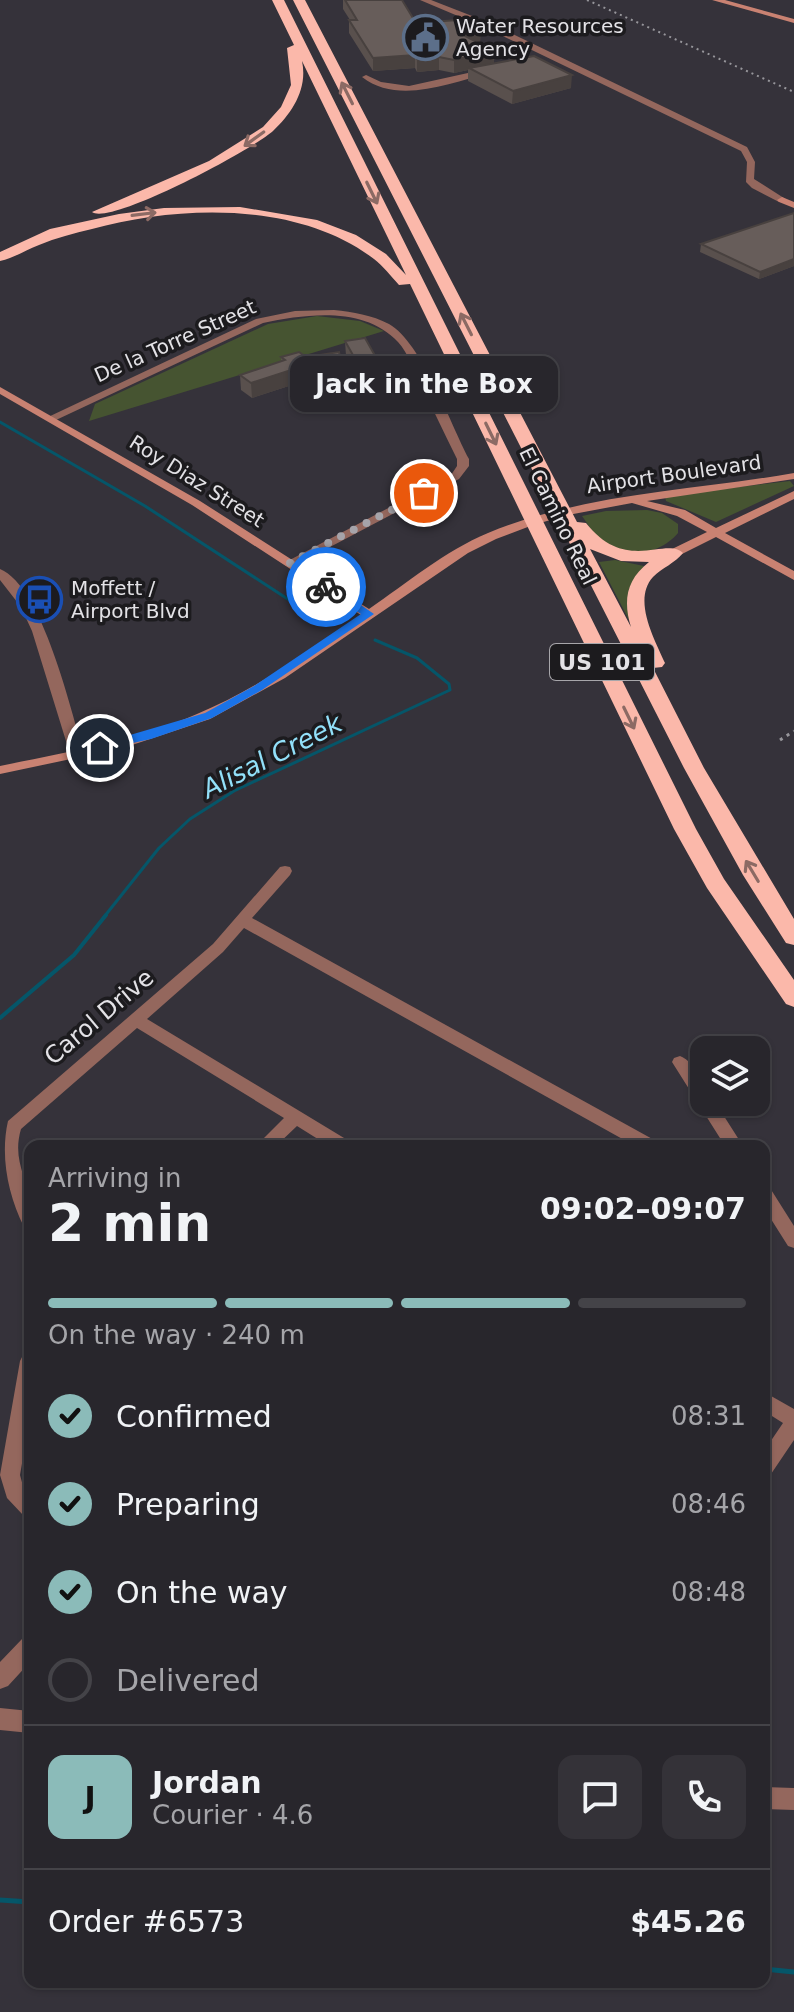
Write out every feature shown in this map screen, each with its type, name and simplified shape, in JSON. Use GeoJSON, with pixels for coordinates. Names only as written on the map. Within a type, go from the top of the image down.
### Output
{"type":"FeatureCollection","features":[{"type":"Feature","properties":{"kind":"highway","name":"El Camino Real"},"geometry":{"type":"LineString","coordinates":[[278,0],[670,801],[715,883],[794,998]]}},
{"type":"Feature","properties":{"kind":"highway","name":"El Camino Real"},"geometry":{"type":"LineString","coordinates":[[299,0],[694,768],[754,875],[794,937]]}},
{"type":"Feature","properties":{"kind":"highway"},"geometry":{"type":"LineString","coordinates":[[0,257],[227,156],[271,126],[286,109],[298,80],[289,22]]}},
{"type":"Feature","properties":{"kind":"highway"},"geometry":{"type":"LineString","coordinates":[[42,239],[114,219],[165,212],[229,211],[285,217],[335,231],[373,249],[392,266],[415,301],[431,314]]}},
{"type":"Feature","properties":{"kind":"highway"},"geometry":{"type":"LineString","coordinates":[[540,468],[587,537],[602,550],[627,558],[680,551]]}},
{"type":"Feature","properties":{"kind":"highway"},"geometry":{"type":"LineString","coordinates":[[680,551],[644,576],[639,584],[636,604],[694,768]]}},
{"type":"Feature","properties":{"kind":"highway"},"geometry":{"type":"LineString","coordinates":[[753,942],[794,1018]]}},
{"type":"Feature","properties":{"kind":"main road"},"geometry":{"type":"LineString","coordinates":[[716,0],[794,21]]}},
{"type":"Feature","properties":{"kind":"main road"},"geometry":{"type":"LineString","coordinates":[[782,200],[794,196]]}},
{"type":"Feature","properties":{"kind":"main road"},"geometry":{"type":"LineString","coordinates":[[782,200],[794,205]]}},
{"type":"Feature","properties":{"kind":"main road","name":"Roy Diaz Street"},"geometry":{"type":"LineString","coordinates":[[0,390],[196,503],[368,614]]}},
{"type":"Feature","properties":{"kind":"main road","name":"Airport Boulevard"},"geometry":{"type":"LineString","coordinates":[[0,770],[147,736],[208,715],[258,688],[488,537],[547,516],[596,504],[794,476]]}},
{"type":"Feature","properties":{"kind":"main road","name":"Airport Boulevard"},"geometry":{"type":"LineString","coordinates":[[680,551],[794,494]]}},
{"type":"Feature","properties":{"kind":"main road"},"geometry":{"type":"LineString","coordinates":[[616,502],[644,502],[681,513],[794,576]]}},
{"type":"Feature","properties":{"kind":"main road"},"geometry":{"type":"LineString","coordinates":[[680,551],[689,528],[681,513]]}},
{"type":"Feature","properties":{"kind":"street"},"geometry":{"type":"LineString","coordinates":[[424,0],[487,25],[744,149],[751,162],[749,180],[782,200]]}},
{"type":"Feature","properties":{"kind":"street"},"geometry":{"type":"LineString","coordinates":[[536,60],[550,57]]}},
{"type":"Feature","properties":{"kind":"street"},"geometry":{"type":"LineString","coordinates":[[366,77],[386,86],[409,87],[494,70]]}},
{"type":"Feature","properties":{"kind":"street","name":"De la Torre Street"},"geometry":{"type":"LineString","coordinates":[[52,418],[260,321],[292,314],[331,313],[366,319],[394,332],[408,348],[463,459],[463,466],[455,477],[290,563]]}},
{"type":"Feature","properties":{"kind":"street"},"geometry":{"type":"LineString","coordinates":[[0,573],[16,587],[31,610],[77,754]]}},
{"type":"Feature","properties":{"kind":"street","name":"Carol Drive"},"geometry":{"type":"LineString","coordinates":[[24,1207],[7,1163],[10,1132],[26,1113],[218,948],[285,871]]}},
{"type":"Feature","properties":{"kind":"street"},"geometry":{"type":"LineString","coordinates":[[243,920],[639,1140]]}},
{"type":"Feature","properties":{"kind":"street"},"geometry":{"type":"LineString","coordinates":[[136,1020],[333,1140]]}},
{"type":"Feature","properties":{"kind":"street"},"geometry":{"type":"LineString","coordinates":[[680,1062],[690,1077]]}},
{"type":"Feature","properties":{"kind":"street"},"geometry":{"type":"LineString","coordinates":[[715,1116],[729,1140]]}},
{"type":"Feature","properties":{"kind":"street"},"geometry":{"type":"LineString","coordinates":[[271,1140],[296,1117]]}},
{"type":"Feature","properties":{"kind":"street"},"geometry":{"type":"LineString","coordinates":[[770,1203],[794,1241]]}},
{"type":"Feature","properties":{"kind":"street"},"geometry":{"type":"LineString","coordinates":[[24,1395],[10,1475],[14,1491],[24,1502]]}},
{"type":"Feature","properties":{"kind":"street"},"geometry":{"type":"LineString","coordinates":[[770,1405],[794,1421],[770,1459]]}},
{"type":"Feature","properties":{"kind":"street"},"geometry":{"type":"LineString","coordinates":[[0,1678],[24,1652]]}},
{"type":"Feature","properties":{"kind":"street"},"geometry":{"type":"LineString","coordinates":[[0,1719],[24,1721]]}},
{"type":"Feature","properties":{"kind":"street"},"geometry":{"type":"LineString","coordinates":[[770,1798],[794,1799]]}},
{"type":"Feature","properties":{"kind":"green space"},"geometry":{"type":"Polygon","coordinates":[[[317,316],[360,321],[384,331],[89,421],[95,404],[268,324],[317,316]]]}},
{"type":"Feature","properties":{"kind":"green space"},"geometry":{"type":"Polygon","coordinates":[[[790,481],[794,486],[716,522],[666,501],[665,496],[790,481]]]}},
{"type":"Feature","properties":{"kind":"green space"},"geometry":{"type":"Polygon","coordinates":[[[647,510],[662,513],[678,524],[678,533],[663,545],[634,554],[606,547],[582,516],[606,511],[647,510]]]}},
{"type":"Feature","properties":{"kind":"green space"},"geometry":{"type":"Polygon","coordinates":[[[615,560],[644,566],[629,589],[629,620],[599,562],[615,560]]]}},
{"type":"Feature","properties":{"kind":"building"},"geometry":{"type":"Polygon","coordinates":[[[345,0],[402,0],[416,23],[458,20],[481,31],[463,35],[494,51],[454,60],[439,57],[417,59],[415,55],[373,58],[349,20],[357,20],[345,0]]]}},
{"type":"Feature","properties":{"kind":"building"},"geometry":{"type":"Polygon","coordinates":[[[534,56],[572,75],[513,91],[469,68],[534,56]]]}},
{"type":"Feature","properties":{"kind":"building"},"geometry":{"type":"Polygon","coordinates":[[[794,213],[794,259],[760,272],[701,244],[794,213]]]}},
{"type":"Feature","properties":{"kind":"building"},"geometry":{"type":"Polygon","coordinates":[[[365,338],[378,361],[358,364],[345,341],[365,338]]]}},
{"type":"Feature","properties":{"kind":"building"},"geometry":{"type":"Polygon","coordinates":[[[299,352],[306,357],[339,352],[340,356],[301,371],[297,368],[251,383],[240,375],[285,360],[281,357],[299,352]]]}},
{"type":"Feature","properties":{"kind":"waterway","name":"Alisal Creek"},"geometry":{"type":"LineString","coordinates":[[0,422],[145,506],[303,609]]}},
{"type":"Feature","properties":{"kind":"waterway","name":"Alisal Creek"},"geometry":{"type":"LineString","coordinates":[[104,917],[159,848],[190,819],[234,791],[450,690],[449,684],[417,658],[375,640]]}},
{"type":"Feature","properties":{"kind":"waterway","name":"Alisal Creek"},"geometry":{"type":"LineString","coordinates":[[0,1018],[74,955],[106,915]]}},
{"type":"Feature","properties":{"kind":"waterway","name":"Alisal Creek"},"geometry":{"type":"LineString","coordinates":[[0,1900],[24,1902]]}},
{"type":"Feature","properties":{"kind":"waterway","name":"Alisal Creek"},"geometry":{"type":"LineString","coordinates":[[770,1970],[794,1972]]}},
{"type":"Feature","properties":{"kind":"railway"},"geometry":{"type":"LineString","coordinates":[[587,0],[794,92]]}},
{"type":"Feature","properties":{"kind":"railway"},"geometry":{"type":"LineString","coordinates":[[780,740],[794,731]]}},
{"type":"Feature","properties":{"kind":"way so far"},"geometry":{"type":"LineString","coordinates":[[326,587],[290,563],[424,493]]}},
{"type":"Feature","properties":{"kind":"place","name":"Water Resources Agency"},"geometry":{"type":"Point","coordinates":[425,37]}},
{"type":"Feature","properties":{"kind":"place","name":"Jack in the Box"},"geometry":{"type":"Point","coordinates":[424,493]}},
{"type":"Feature","properties":{"kind":"place","name":"Moffett / Airport Blvd"},"geometry":{"type":"Point","coordinates":[40,599]}},
{"type":"Feature","properties":{"kind":"route"},"geometry":{"type":"LineString","coordinates":[[100,748],[177,727],[235,702],[368,614],[326,587]]}}]}
